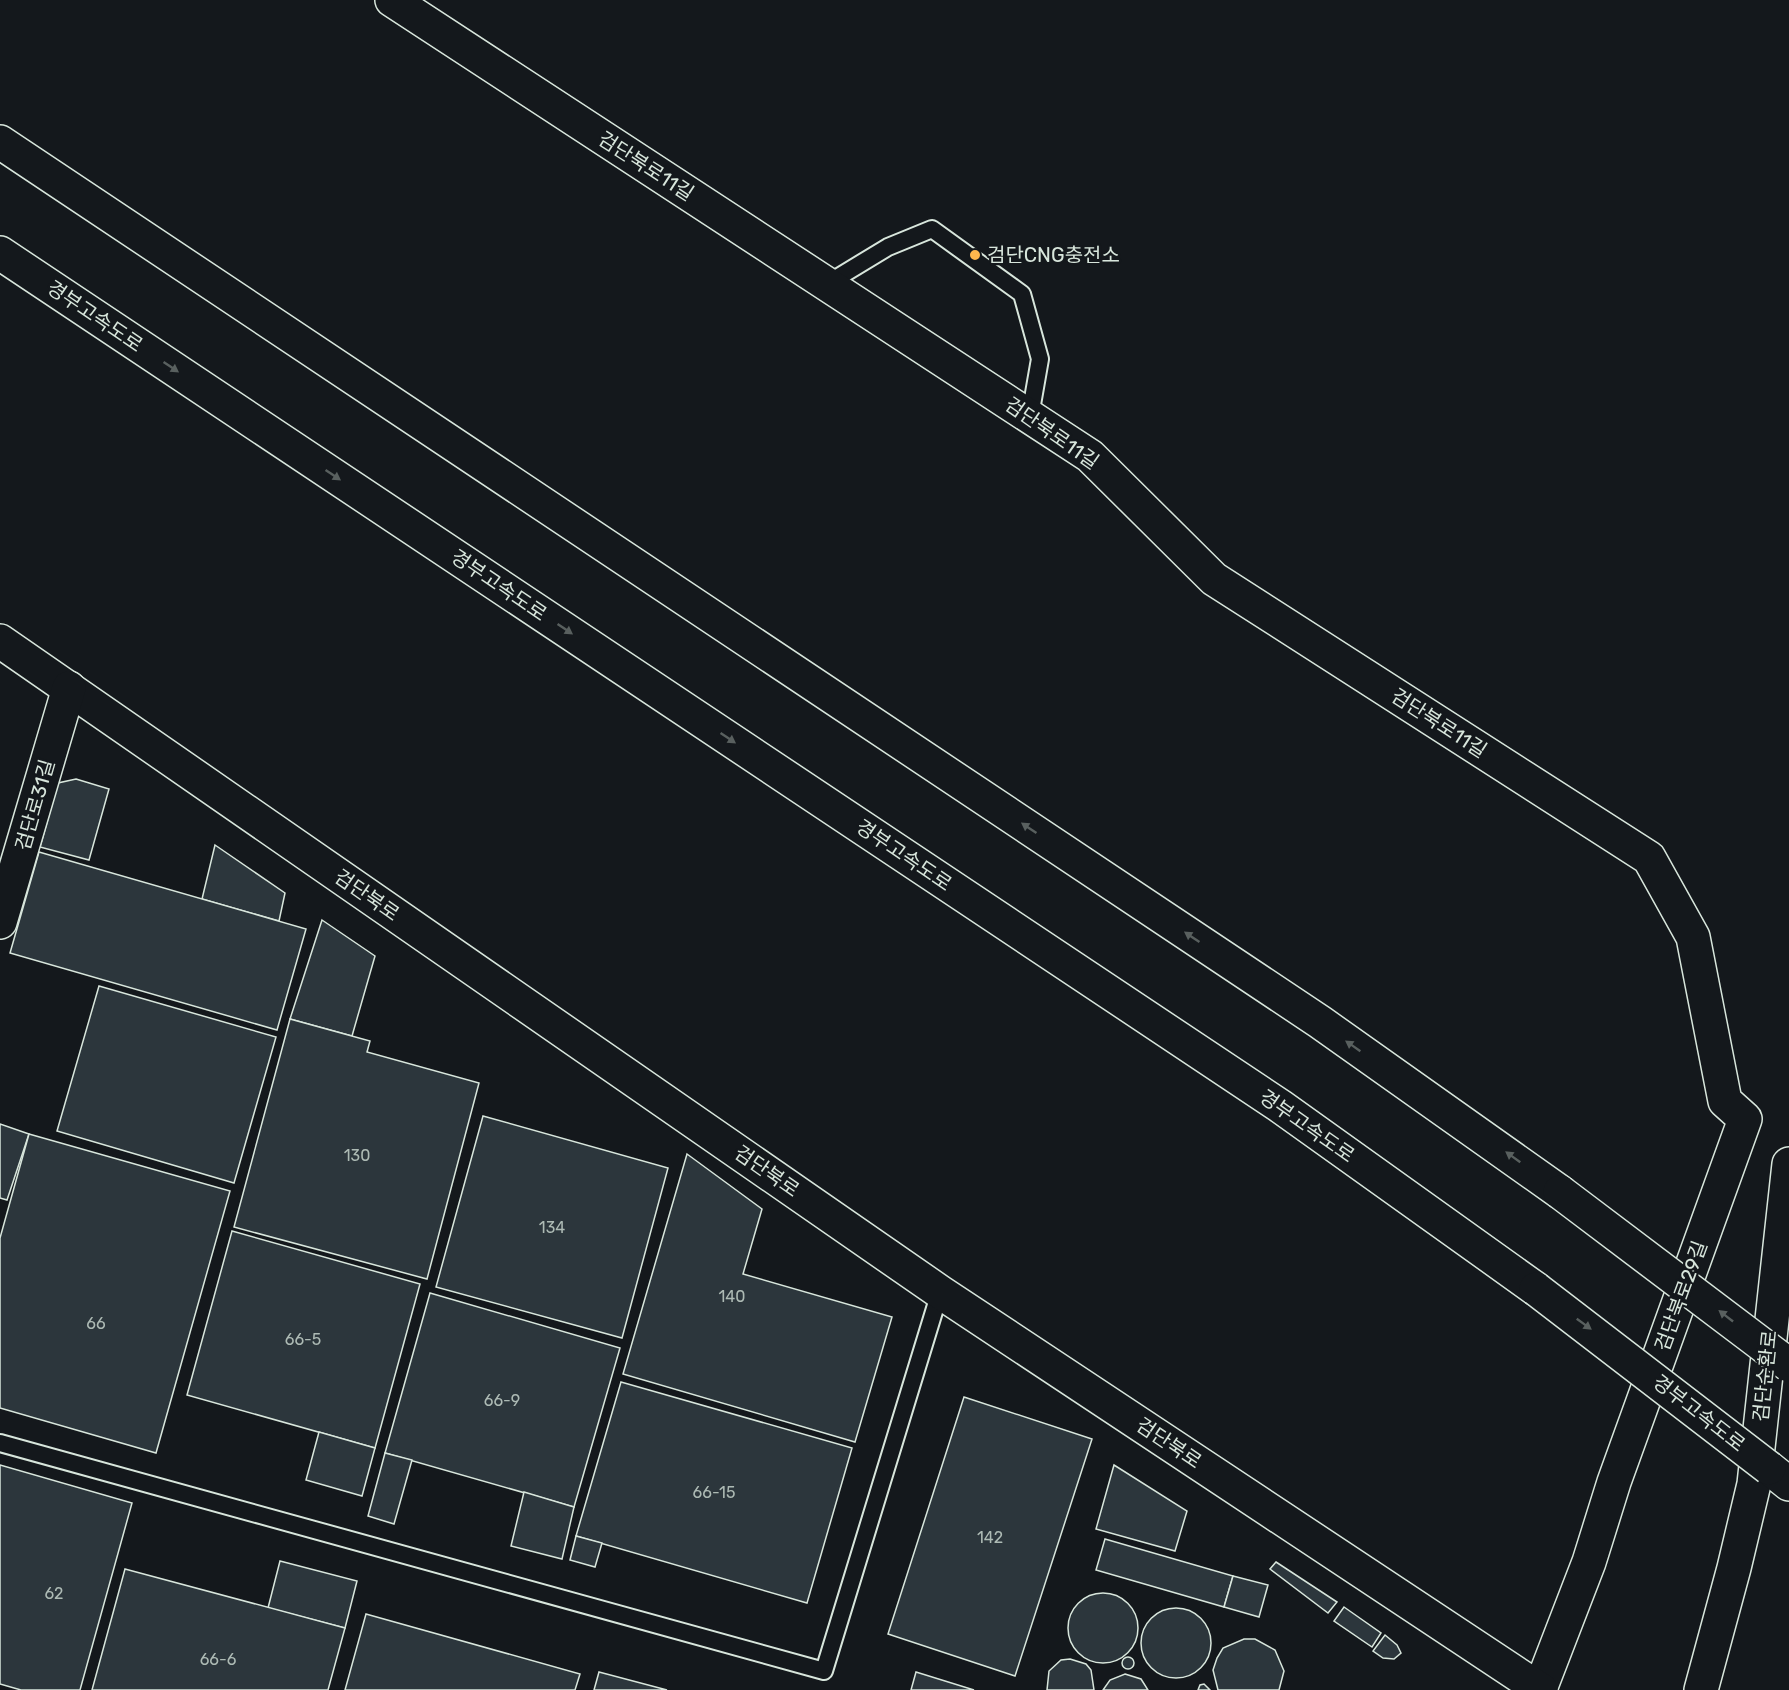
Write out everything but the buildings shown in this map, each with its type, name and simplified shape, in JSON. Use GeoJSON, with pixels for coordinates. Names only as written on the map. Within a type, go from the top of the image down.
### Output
{"type":"FeatureCollection","features":[{"type":"Feature","properties":{"kind":"main road","name":"검단북로11길"},"geometry":{"type":"LineString","coordinates":[[392,0],[1090,456],[1214,579],[1649,858],[1694,937]]}},
{"type":"Feature","properties":{"kind":"main road"},"geometry":{"type":"LineString","coordinates":[[0,142],[1320,1022],[1560,1192],[1789,1365]]}},
{"type":"Feature","properties":{"kind":"main road","name":"경부고속도로"},"geometry":{"type":"LineString","coordinates":[[0,252],[1280,1106],[1536,1289],[1779,1476]]}},
{"type":"Feature","properties":{"kind":"main road","name":"검단북로"},"geometry":{"type":"LineString","coordinates":[[0,641],[940,1292],[1540,1689]]}},
{"type":"Feature","properties":{"kind":"main road","name":"검단로31길"},"geometry":{"type":"LineString","coordinates":[[2,907],[69,688]]}},
{"type":"Feature","properties":{"kind":"main road","name":"검단북로29길"},"geometry":{"type":"LineString","coordinates":[[1540,1689],[1589,1563],[1614,1482],[1745,1119],[1725,1101],[1694,937]]}},
{"type":"Feature","properties":{"kind":"main road","name":"검단순환로"},"geometry":{"type":"LineString","coordinates":[[1701,1690],[1754,1484],[1789,1164]]}},
{"type":"Feature","properties":{"kind":"lane"},"geometry":{"type":"LineString","coordinates":[[827,284],[888,247],[932,228],[1022,294],[1041,359],[1030,416]]}},
{"type":"Feature","properties":{"kind":"lane"},"geometry":{"type":"LineString","coordinates":[[0,1443],[824,1671],[940,1292]]}},
{"type":"Feature","properties":{"kind":"place","name":"검단CNG충전소"},"geometry":{"type":"Point","coordinates":[975,255]}}]}
